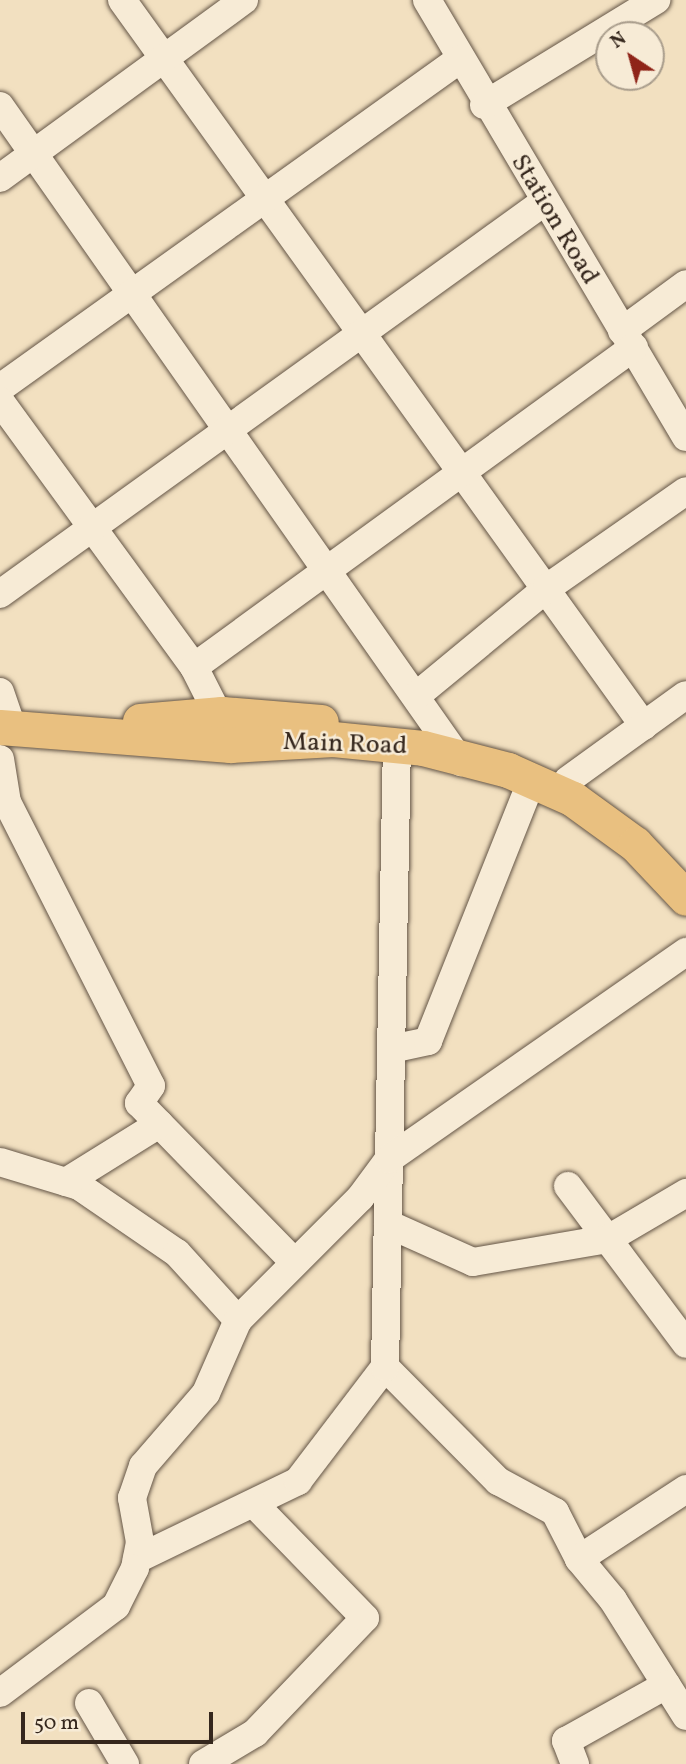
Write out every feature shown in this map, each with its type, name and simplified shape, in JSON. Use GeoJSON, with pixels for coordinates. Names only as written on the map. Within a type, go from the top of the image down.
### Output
{"type":"FeatureCollection","features":[{"type":"Feature","properties":{"kind":"main road","name":"Main Road"},"geometry":{"type":"LineString","coordinates":[[4,723],[226,729],[456,752],[532,780],[608,822],[686,898]]}},
{"type":"Feature","properties":{"kind":"main road"},"geometry":{"type":"LineString","coordinates":[[226,729],[402,729],[456,752],[498,750],[568,780],[628,819],[686,874]]}},
{"type":"Feature","properties":{"kind":"street"},"geometry":{"type":"LineString","coordinates":[[122,0],[262,202],[460,468],[644,726]]}},
{"type":"Feature","properties":{"kind":"street"},"geometry":{"type":"LineString","coordinates":[[0,178],[33,157],[161,56],[244,0]]}},
{"type":"Feature","properties":{"kind":"street","name":"Station Road"},"geometry":{"type":"LineString","coordinates":[[427,0],[484,105],[686,437]]}},
{"type":"Feature","properties":{"kind":"street"},"geometry":{"type":"LineString","coordinates":[[484,105],[656,0]]}},
{"type":"Feature","properties":{"kind":"street"},"geometry":{"type":"LineString","coordinates":[[0,388],[135,296],[460,59]]}},
{"type":"Feature","properties":{"kind":"street"},"geometry":{"type":"LineString","coordinates":[[0,106],[33,157],[329,566],[456,752]]}},
{"type":"Feature","properties":{"kind":"street"},"geometry":{"type":"LineString","coordinates":[[0,594],[358,331],[544,202]]}},
{"type":"Feature","properties":{"kind":"street"},"geometry":{"type":"LineString","coordinates":[[194,667],[628,339],[686,284]]}},
{"type":"Feature","properties":{"kind":"street"},"geometry":{"type":"LineString","coordinates":[[0,401],[194,667],[226,729]]}},
{"type":"Feature","properties":{"kind":"street"},"geometry":{"type":"LineString","coordinates":[[416,696],[547,588],[686,491]]}},
{"type":"Feature","properties":{"kind":"street"},"geometry":{"type":"LineString","coordinates":[[568,780],[686,695]]}},
{"type":"Feature","properties":{"kind":"street"},"geometry":{"type":"LineString","coordinates":[[4,723],[7,802],[151,1086],[139,1102],[295,1263]]}},
{"type":"Feature","properties":{"kind":"street"},"geometry":{"type":"LineString","coordinates":[[137,1559],[217,1516],[256,1505],[298,1481],[385,1367],[397,744]]}},
{"type":"Feature","properties":{"kind":"street"},"geometry":{"type":"LineString","coordinates":[[391,1049],[428,1041],[532,780]]}},
{"type":"Feature","properties":{"kind":"street"},"geometry":{"type":"LineString","coordinates":[[0,1693],[116,1606],[137,1559],[132,1498],[143,1466],[206,1393],[238,1320],[295,1263],[389,1159],[686,952]]}},
{"type":"Feature","properties":{"kind":"street"},"geometry":{"type":"LineString","coordinates":[[66,1182],[159,1124]]}},
{"type":"Feature","properties":{"kind":"street"},"geometry":{"type":"LineString","coordinates":[[0,1162],[66,1182],[177,1253],[238,1320]]}},
{"type":"Feature","properties":{"kind":"street"},"geometry":{"type":"LineString","coordinates":[[568,1186],[686,1344]]}},
{"type":"Feature","properties":{"kind":"street"},"geometry":{"type":"LineString","coordinates":[[388,1224],[473,1262],[607,1239],[686,1193]]}},
{"type":"Feature","properties":{"kind":"street"},"geometry":{"type":"LineString","coordinates":[[385,1367],[498,1481],[555,1512],[579,1559],[686,1716]]}},
{"type":"Feature","properties":{"kind":"street"},"geometry":{"type":"LineString","coordinates":[[579,1559],[686,1489]]}},
{"type":"Feature","properties":{"kind":"street"},"geometry":{"type":"LineString","coordinates":[[203,1764],[255,1733],[365,1618],[256,1505]]}},
{"type":"Feature","properties":{"kind":"street"},"geometry":{"type":"LineString","coordinates":[[575,1764],[566,1741],[667,1685]]}},
{"type":"Feature","properties":{"kind":"street"},"geometry":{"type":"LineString","coordinates":[[89,1703],[125,1764]]}}]}
